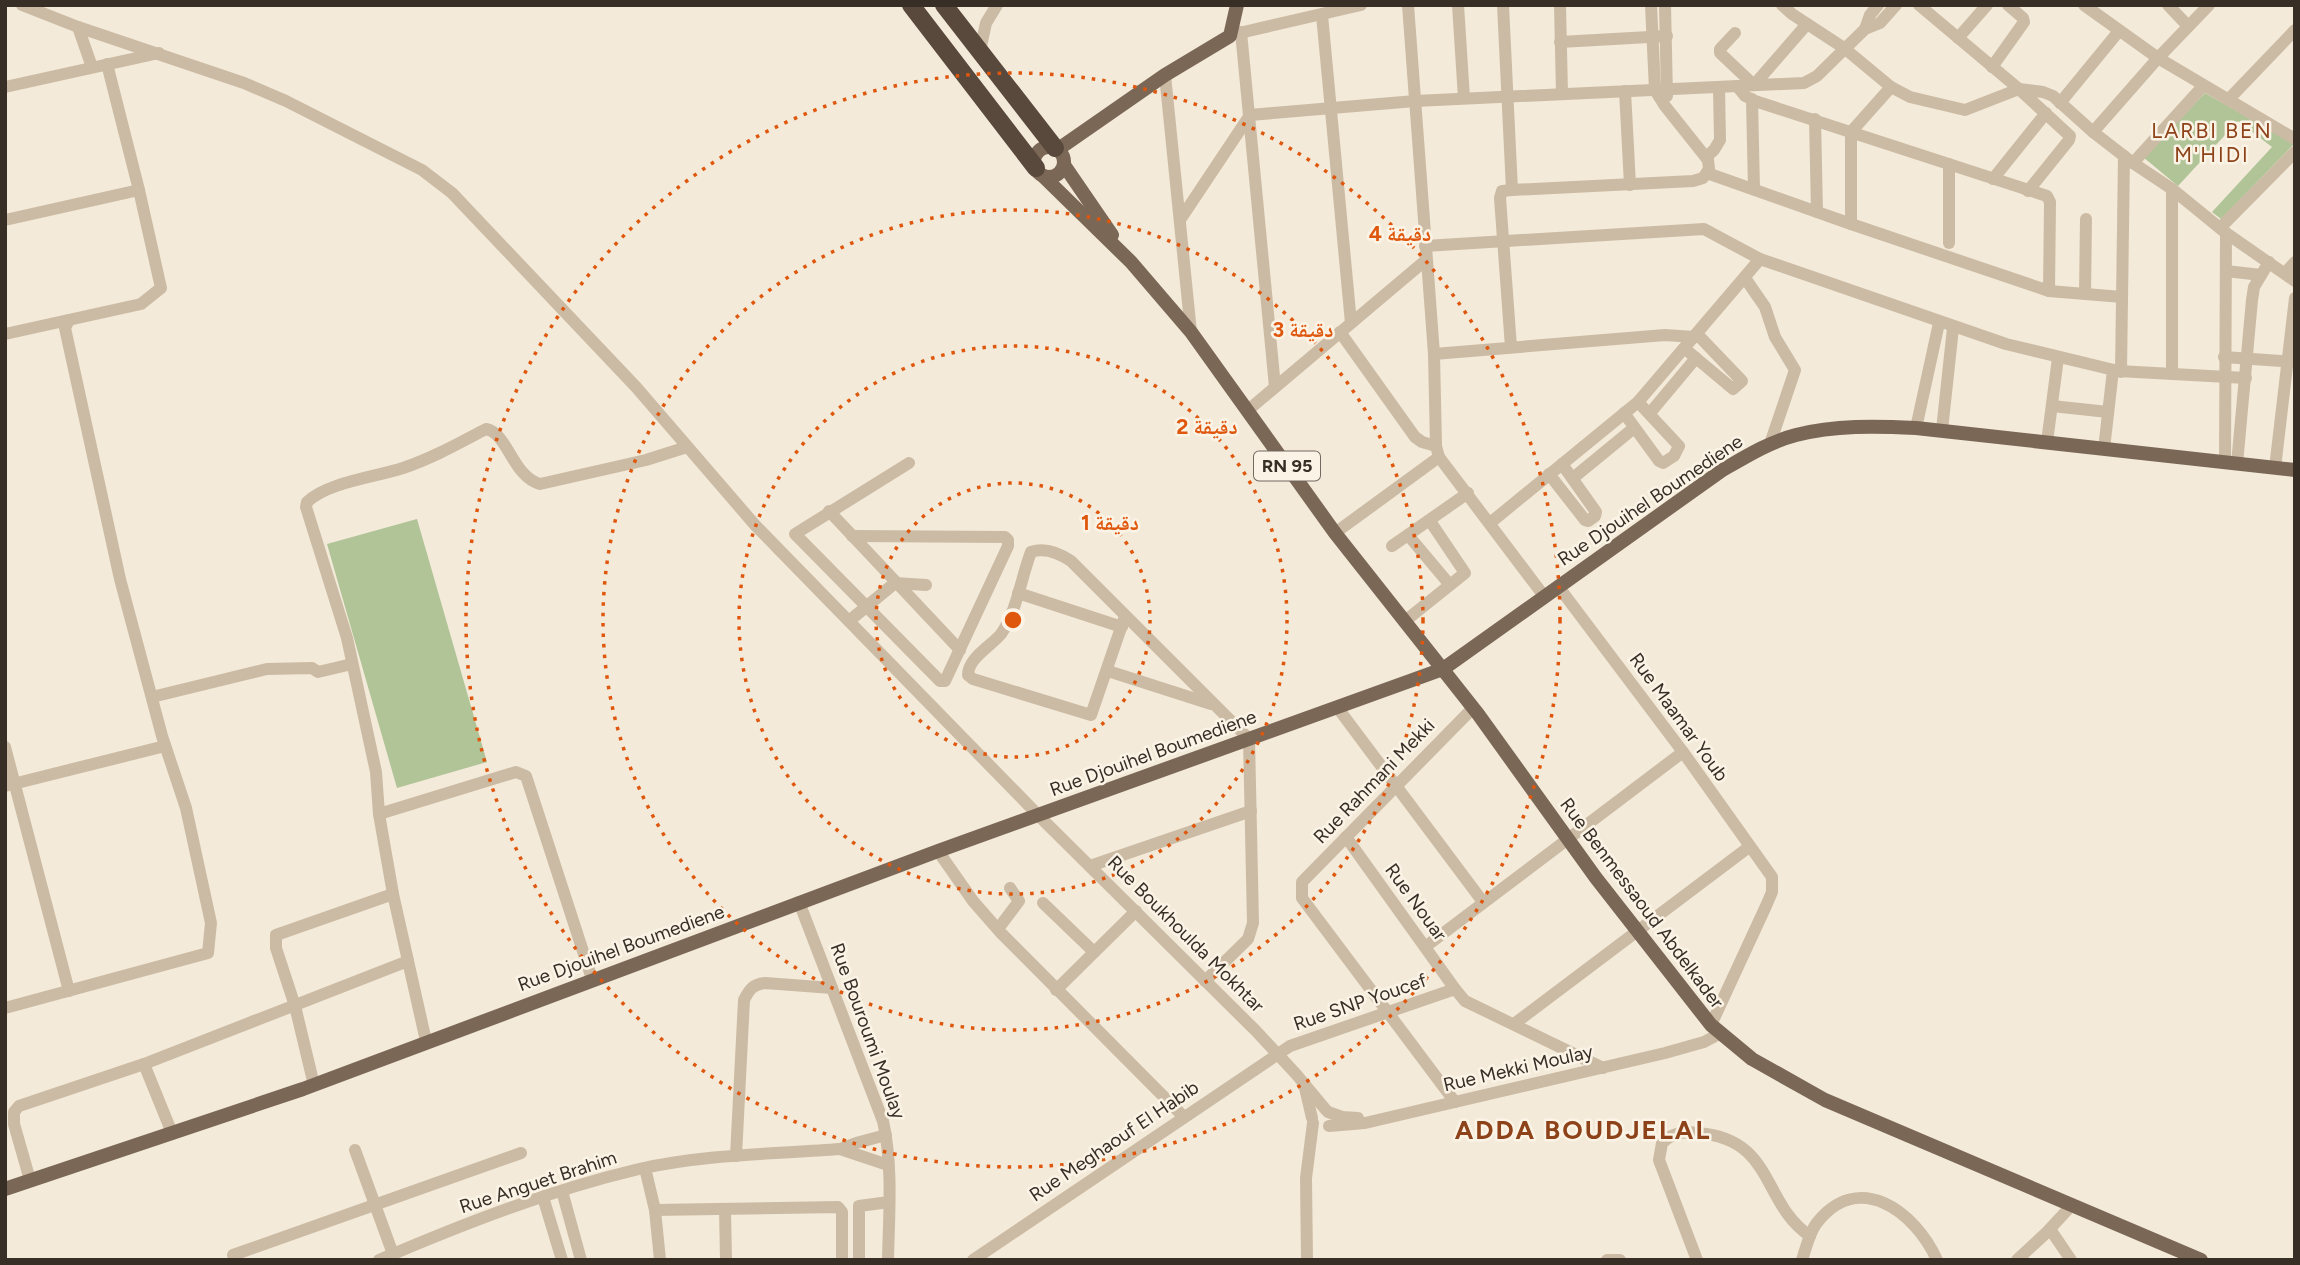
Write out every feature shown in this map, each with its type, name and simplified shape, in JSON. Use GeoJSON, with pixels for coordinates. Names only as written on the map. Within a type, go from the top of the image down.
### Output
{"type":"FeatureCollection","features":[{"type":"Feature","properties":{"kind":"highway","name":"RN 95"},"geometry":{"type":"LineString","coordinates":[[911,5],[1039,171]]}},
{"type":"Feature","properties":{"kind":"highway","name":"RN 95"},"geometry":{"type":"LineString","coordinates":[[944,5],[1060,155]]}},
{"type":"Feature","properties":{"kind":"main road"},"geometry":{"type":"LineString","coordinates":[[1060,155],[1040,150],[1035,158],[1039,171],[1056,176],[1060,155],[1091,125],[1165,75],[1236,34],[1237,5]]}},
{"type":"Feature","properties":{"kind":"main road","name":"RN 95"},"geometry":{"type":"LineString","coordinates":[[1060,155],[1131,262]]}},
{"type":"Feature","properties":{"kind":"main road","name":"RN 95"},"geometry":{"type":"LineString","coordinates":[[1039,171],[1131,262],[1191,332],[1335,533],[1443,669]]}},
{"type":"Feature","properties":{"kind":"main road","name":"Rue Djouihel Boumediene"},"geometry":{"type":"LineString","coordinates":[[5,1189],[314,1085],[799,902],[1443,669],[1721,471],[1770,444],[1794,435],[1828,429],[1880,426],[1916,428],[2295,470]]}},
{"type":"Feature","properties":{"kind":"main road","name":"Rue Benmessaoud Abdelkader"},"geometry":{"type":"LineString","coordinates":[[1443,669],[1637,931],[1716,1029],[1752,1059],[1825,1100],[2201,1260]]}},
{"type":"Feature","properties":{"kind":"street","name":"Rue Boukhoulda Mokhtar"},"geometry":{"type":"LineString","coordinates":[[22,5],[78,27],[226,76],[286,101],[433,177],[463,205],[636,387],[755,525],[1038,815],[1277,1054],[1327,1111]]}},
{"type":"Feature","properties":{"kind":"street"},"geometry":{"type":"LineString","coordinates":[[1275,387],[1250,115],[1236,34],[1361,5]]}},
{"type":"Feature","properties":{"kind":"street"},"geometry":{"type":"LineString","coordinates":[[1408,5],[1434,354],[1438,451]]}},
{"type":"Feature","properties":{"kind":"street"},"geometry":{"type":"LineString","coordinates":[[1458,5],[1465,99]]}},
{"type":"Feature","properties":{"kind":"street"},"geometry":{"type":"LineString","coordinates":[[1503,5],[1512,190]]}},
{"type":"Feature","properties":{"kind":"street"},"geometry":{"type":"LineString","coordinates":[[1560,5],[1562,94]]}},
{"type":"Feature","properties":{"kind":"street"},"geometry":{"type":"LineString","coordinates":[[1511,347],[1500,194],[1512,190],[1693,181],[1703,178],[1707,173],[1709,163],[1706,157],[1665,106],[1653,37],[1651,5]]}},
{"type":"Feature","properties":{"kind":"street"},"geometry":{"type":"LineString","coordinates":[[1662,89],[1667,36],[1665,5]]}},
{"type":"Feature","properties":{"kind":"street"},"geometry":{"type":"LineString","coordinates":[[1782,5],[1844,48],[1891,87],[1910,97],[1965,110],[2019,89],[2043,92],[2128,159],[2290,277],[2295,262]]}},
{"type":"Feature","properties":{"kind":"street"},"geometry":{"type":"LineString","coordinates":[[1865,29],[1870,15],[1878,5]]}},
{"type":"Feature","properties":{"kind":"street"},"geometry":{"type":"LineString","coordinates":[[1180,220],[1250,115],[1329,106],[1415,101],[1804,83],[1817,76],[1865,29],[1880,23],[1896,5]]}},
{"type":"Feature","properties":{"kind":"street"},"geometry":{"type":"LineString","coordinates":[[1919,5],[2069,134],[2070,137],[2028,191]]}},
{"type":"Feature","properties":{"kind":"street"},"geometry":{"type":"LineString","coordinates":[[1958,38],[1987,5]]}},
{"type":"Feature","properties":{"kind":"street"},"geometry":{"type":"LineString","coordinates":[[1992,67],[2024,22],[2008,5]]}},
{"type":"Feature","properties":{"kind":"street"},"geometry":{"type":"LineString","coordinates":[[2084,5],[2158,58],[2295,139]]}},
{"type":"Feature","properties":{"kind":"street"},"geometry":{"type":"LineString","coordinates":[[2168,5],[2188,26]]}},
{"type":"Feature","properties":{"kind":"street"},"geometry":{"type":"LineString","coordinates":[[2093,132],[2209,5]]}},
{"type":"Feature","properties":{"kind":"street"},"geometry":{"type":"LineString","coordinates":[[980,51],[982,32],[990,8]]}},
{"type":"Feature","properties":{"kind":"street"},"geometry":{"type":"LineString","coordinates":[[1322,15],[1351,323]]}},
{"type":"Feature","properties":{"kind":"street"},"geometry":{"type":"LineString","coordinates":[[1754,85],[1807,24]]}},
{"type":"Feature","properties":{"kind":"street"},"geometry":{"type":"LineString","coordinates":[[78,27],[92,67]]}},
{"type":"Feature","properties":{"kind":"street"},"geometry":{"type":"LineString","coordinates":[[2228,100],[2295,30]]}},
{"type":"Feature","properties":{"kind":"street"},"geometry":{"type":"LineString","coordinates":[[2060,103],[2119,31]]}},
{"type":"Feature","properties":{"kind":"street"},"geometry":{"type":"LineString","coordinates":[[1735,33],[1720,49],[1720,53],[1754,85]]}},
{"type":"Feature","properties":{"kind":"street"},"geometry":{"type":"LineString","coordinates":[[1560,43],[1667,36]]}},
{"type":"Feature","properties":{"kind":"street"},"geometry":{"type":"LineString","coordinates":[[5,87],[159,53]]}},
{"type":"Feature","properties":{"kind":"street"},"geometry":{"type":"LineString","coordinates":[[5,334],[141,304],[161,288],[107,64]]}},
{"type":"Feature","properties":{"kind":"street"},"geometry":{"type":"LineString","coordinates":[[1165,75],[1191,332]]}},
{"type":"Feature","properties":{"kind":"street"},"geometry":{"type":"LineString","coordinates":[[1737,86],[1739,91],[1752,99],[2047,196],[2050,200],[2049,291]]}},
{"type":"Feature","properties":{"kind":"street"},"geometry":{"type":"LineString","coordinates":[[2104,449],[2108,412],[2117,371],[2128,159],[2203,86]]}},
{"type":"Feature","properties":{"kind":"street"},"geometry":{"type":"LineString","coordinates":[[1706,157],[1720,140],[1719,87]]}},
{"type":"Feature","properties":{"kind":"street"},"geometry":{"type":"LineString","coordinates":[[1851,225],[1851,132],[1891,87]]}},
{"type":"Feature","properties":{"kind":"street"},"geometry":{"type":"LineString","coordinates":[[1625,91],[1630,185]]}},
{"type":"Feature","properties":{"kind":"street"},"geometry":{"type":"LineString","coordinates":[[1752,99],[1754,189]]}},
{"type":"Feature","properties":{"kind":"street"},"geometry":{"type":"LineString","coordinates":[[1993,179],[2046,113]]}},
{"type":"Feature","properties":{"kind":"street"},"geometry":{"type":"LineString","coordinates":[[1815,118],[1817,212]]}},
{"type":"Feature","properties":{"kind":"street"},"geometry":{"type":"LineString","coordinates":[[2231,463],[2224,378],[2226,271],[2223,230],[2295,152]]}},
{"type":"Feature","properties":{"kind":"street"},"geometry":{"type":"LineString","coordinates":[[1949,164],[1949,243]]}},
{"type":"Feature","properties":{"kind":"street"},"geometry":{"type":"LineString","coordinates":[[1707,173],[1851,225],[2049,291],[2122,297]]}},
{"type":"Feature","properties":{"kind":"street"},"geometry":{"type":"LineString","coordinates":[[2172,189],[2172,374]]}},
{"type":"Feature","properties":{"kind":"street"},"geometry":{"type":"LineString","coordinates":[[5,220],[139,190]]}},
{"type":"Feature","properties":{"kind":"street"},"geometry":{"type":"LineString","coordinates":[[2085,294],[2086,219]]}},
{"type":"Feature","properties":{"kind":"street"},"geometry":{"type":"LineString","coordinates":[[1425,246],[1696,228],[1711,232],[1760,259],[1953,328],[2058,358],[2117,371],[2246,379]]}},
{"type":"Feature","properties":{"kind":"street"},"geometry":{"type":"LineString","coordinates":[[1490,523],[1637,402],[1760,259]]}},
{"type":"Feature","properties":{"kind":"street"},"geometry":{"type":"LineString","coordinates":[[1247,411],[1426,260]]}},
{"type":"Feature","properties":{"kind":"street"},"geometry":{"type":"LineString","coordinates":[[2231,463],[2246,379],[2254,288],[2269,262]]}},
{"type":"Feature","properties":{"kind":"street"},"geometry":{"type":"LineString","coordinates":[[2226,271],[2261,275]]}},
{"type":"Feature","properties":{"kind":"street"},"geometry":{"type":"LineString","coordinates":[[1745,278],[1765,307],[1775,337],[1795,370],[1770,444]]}},
{"type":"Feature","properties":{"kind":"street"},"geometry":{"type":"LineString","coordinates":[[2275,468],[2291,361],[2295,298]]}},
{"type":"Feature","properties":{"kind":"street"},"geometry":{"type":"LineString","coordinates":[[5,1008],[208,953],[211,923],[186,808],[165,746],[121,579],[65,328],[69,320]]}},
{"type":"Feature","properties":{"kind":"street"},"geometry":{"type":"LineString","coordinates":[[1916,428],[1939,323]]}},
{"type":"Feature","properties":{"kind":"street"},"geometry":{"type":"LineString","coordinates":[[1942,430],[1953,328]]}},
{"type":"Feature","properties":{"kind":"street"},"geometry":{"type":"LineString","coordinates":[[1340,332],[1415,437],[1438,451],[1544,596]]}},
{"type":"Feature","properties":{"kind":"street"},"geometry":{"type":"LineString","coordinates":[[1434,354],[1665,335],[1695,336],[1742,381],[1733,390],[1684,348]]}},
{"type":"Feature","properties":{"kind":"street"},"geometry":{"type":"LineString","coordinates":[[2224,357],[2291,361]]}},
{"type":"Feature","properties":{"kind":"street"},"geometry":{"type":"LineString","coordinates":[[1650,413],[1696,358]]}},
{"type":"Feature","properties":{"kind":"street"},"geometry":{"type":"LineString","coordinates":[[2047,442],[2058,358]]}},
{"type":"Feature","properties":{"kind":"street"},"geometry":{"type":"LineString","coordinates":[[1624,413],[1660,463],[1674,456],[1679,446],[1637,402]]}},
{"type":"Feature","properties":{"kind":"street"},"geometry":{"type":"LineString","coordinates":[[2052,406],[2108,412]]}},
{"type":"Feature","properties":{"kind":"street"},"geometry":{"type":"LineString","coordinates":[[1573,478],[1634,428]]}},
{"type":"Feature","properties":{"kind":"street"},"geometry":{"type":"LineString","coordinates":[[426,1041],[393,894],[379,814],[376,772],[347,638],[306,507],[311,499],[333,488],[438,455],[486,429],[497,434],[519,471],[540,484],[646,460],[687,447]]}},
{"type":"Feature","properties":{"kind":"street"},"geometry":{"type":"LineString","coordinates":[[1335,533],[1438,451]]}},
{"type":"Feature","properties":{"kind":"street"},"geometry":{"type":"LineString","coordinates":[[852,536],[1005,537],[1008,540],[1008,546],[948,679],[942,681],[795,535],[795,532],[828,511],[909,463]]}},
{"type":"Feature","properties":{"kind":"street"},"geometry":{"type":"LineString","coordinates":[[1549,474],[1585,520],[1588,521],[1596,515],[1562,464]]}},
{"type":"Feature","properties":{"kind":"street"},"geometry":{"type":"LineString","coordinates":[[1392,546],[1468,493]]}},
{"type":"Feature","properties":{"kind":"street"},"geometry":{"type":"LineString","coordinates":[[828,511],[960,650]]}},
{"type":"Feature","properties":{"kind":"street"},"geometry":{"type":"LineString","coordinates":[[1405,621],[1465,574],[1465,570],[1430,521]]}},
{"type":"Feature","properties":{"kind":"street"},"geometry":{"type":"LineString","coordinates":[[1408,535],[1450,585]]}},
{"type":"Feature","properties":{"kind":"street"},"geometry":{"type":"LineString","coordinates":[[1123,622],[1108,671],[1090,715],[970,678],[968,675],[968,667],[1007,625],[1031,552],[1054,552],[1071,561],[1123,622],[1249,739],[1252,932],[1245,943],[1205,981]]}},
{"type":"Feature","properties":{"kind":"street"},"geometry":{"type":"LineString","coordinates":[[849,621],[895,583],[926,585]]}},
{"type":"Feature","properties":{"kind":"street","name":"Rue Maamar Youb"},"geometry":{"type":"LineString","coordinates":[[1558,586],[1683,752],[1772,877],[1772,892],[1716,1029]]}},
{"type":"Feature","properties":{"kind":"street"},"geometry":{"type":"LineString","coordinates":[[1018,593],[1123,622]]}},
{"type":"Feature","properties":{"kind":"street"},"geometry":{"type":"LineString","coordinates":[[152,698],[267,669],[312,668],[318,672],[352,664]]}},
{"type":"Feature","properties":{"kind":"street"},"geometry":{"type":"LineString","coordinates":[[1108,671],[1213,704]]}},
{"type":"Feature","properties":{"kind":"street"},"geometry":{"type":"LineString","coordinates":[[1337,707],[1483,902]]}},
{"type":"Feature","properties":{"kind":"street","name":"Rue Rahmani Mekki"},"geometry":{"type":"LineString","coordinates":[[1389,1013],[1302,898],[1302,882],[1472,708]]}},
{"type":"Feature","properties":{"kind":"street"},"geometry":{"type":"LineString","coordinates":[[10,785],[165,746]]}},
{"type":"Feature","properties":{"kind":"street"},"geometry":{"type":"LineString","coordinates":[[5,747],[10,785],[69,991]]}},
{"type":"Feature","properties":{"kind":"street"},"geometry":{"type":"LineString","coordinates":[[1424,947],[1683,752]]}},
{"type":"Feature","properties":{"kind":"street"},"geometry":{"type":"LineString","coordinates":[[379,814],[516,772],[526,776],[592,979]]}},
{"type":"Feature","properties":{"kind":"street"},"geometry":{"type":"LineString","coordinates":[[1090,866],[1251,811]]}},
{"type":"Feature","properties":{"kind":"street","name":"Rue Nouar"},"geometry":{"type":"LineString","coordinates":[[1346,837],[1455,989]]}},
{"type":"Feature","properties":{"kind":"street"},"geometry":{"type":"LineString","coordinates":[[1514,1024],[1749,847]]}},
{"type":"Feature","properties":{"kind":"street"},"geometry":{"type":"LineString","coordinates":[[938,851],[973,901],[998,929],[1184,1117]]}},
{"type":"Feature","properties":{"kind":"street"},"geometry":{"type":"LineString","coordinates":[[998,929],[1019,901],[1010,888]]}},
{"type":"Feature","properties":{"kind":"street"},"geometry":{"type":"LineString","coordinates":[[314,1085],[295,1006],[276,948],[276,935],[393,894]]}},
{"type":"Feature","properties":{"kind":"street","name":"Rue Bouroumi Moulay"},"geometry":{"type":"LineString","coordinates":[[799,902],[883,1121],[888,1165],[888,1260]]}},
{"type":"Feature","properties":{"kind":"street"},"geometry":{"type":"LineString","coordinates":[[1043,903],[1094,952]]}},
{"type":"Feature","properties":{"kind":"street"},"geometry":{"type":"LineString","coordinates":[[1056,990],[1136,911]]}},
{"type":"Feature","properties":{"kind":"street"},"geometry":{"type":"LineString","coordinates":[[30,1180],[14,1124],[14,1112],[19,1107],[144,1064],[408,961]]}},
{"type":"Feature","properties":{"kind":"street"},"geometry":{"type":"LineString","coordinates":[[736,1156],[744,1000],[749,990],[758,983],[832,988]]}},
{"type":"Feature","properties":{"kind":"street","name":"Rue SNP Youcef"},"geometry":{"type":"LineString","coordinates":[[1277,1054],[1296,1043],[1455,989],[1462,999],[1603,1068]]}},
{"type":"Feature","properties":{"kind":"street"},"geometry":{"type":"LineString","coordinates":[[1389,1013],[1455,1102]]}},
{"type":"Feature","properties":{"kind":"street","name":"Rue Mekki Moulay"},"geometry":{"type":"LineString","coordinates":[[1379,1119],[1665,1053],[1703,1042],[1716,1029]]}},
{"type":"Feature","properties":{"kind":"street","name":"Rue Meghaouf El Habib"},"geometry":{"type":"LineString","coordinates":[[972,1260],[1277,1054]]}},
{"type":"Feature","properties":{"kind":"street"},"geometry":{"type":"LineString","coordinates":[[144,1064],[172,1133]]}},
{"type":"Feature","properties":{"kind":"street"},"geometry":{"type":"LineString","coordinates":[[1304,1084],[1320,1124]]}},
{"type":"Feature","properties":{"kind":"street"},"geometry":{"type":"LineString","coordinates":[[1307,1260],[1307,1165],[1320,1124],[1317,1111],[1327,1111],[1347,1118],[1379,1119]]}},
{"type":"Feature","properties":{"kind":"street"},"geometry":{"type":"LineString","coordinates":[[1320,1124],[1364,1123],[1379,1119]]}},
{"type":"Feature","properties":{"kind":"street"},"geometry":{"type":"LineString","coordinates":[[1697,1260],[1659,1160],[1662,1143],[1682,1132],[1716,1136],[1751,1155],[1764,1170],[1783,1210],[1810,1236]]}},
{"type":"Feature","properties":{"kind":"street"},"geometry":{"type":"LineString","coordinates":[[840,1149],[886,1135]]}},
{"type":"Feature","properties":{"kind":"street"},"geometry":{"type":"LineString","coordinates":[[840,1149],[888,1165]]}},
{"type":"Feature","properties":{"kind":"street","name":"Rue Anguet Brahim"},"geometry":{"type":"LineString","coordinates":[[379,1260],[543,1197],[645,1168],[700,1159],[840,1149]]}},
{"type":"Feature","properties":{"kind":"street"},"geometry":{"type":"LineString","coordinates":[[355,1150],[393,1254]]}},
{"type":"Feature","properties":{"kind":"street"},"geometry":{"type":"LineString","coordinates":[[233,1255],[521,1153]]}},
{"type":"Feature","properties":{"kind":"street"},"geometry":{"type":"LineString","coordinates":[[645,1168],[655,1210],[660,1260]]}},
{"type":"Feature","properties":{"kind":"street"},"geometry":{"type":"LineString","coordinates":[[562,1191],[581,1260]]}},
{"type":"Feature","properties":{"kind":"street"},"geometry":{"type":"LineString","coordinates":[[543,1197],[562,1260]]}},
{"type":"Feature","properties":{"kind":"street"},"geometry":{"type":"LineString","coordinates":[[1802,1260],[1817,1223],[1837,1205],[1853,1197],[1885,1204],[1904,1214],[1922,1232],[1937,1260]]}},
{"type":"Feature","properties":{"kind":"street"},"geometry":{"type":"LineString","coordinates":[[859,1260],[859,1206],[864,1203],[889,1202]]}},
{"type":"Feature","properties":{"kind":"street"},"geometry":{"type":"LineString","coordinates":[[2017,1260],[2072,1205]]}},
{"type":"Feature","properties":{"kind":"street"},"geometry":{"type":"LineString","coordinates":[[655,1210],[840,1208],[842,1260]]}},
{"type":"Feature","properties":{"kind":"street"},"geometry":{"type":"LineString","coordinates":[[725,1209],[726,1260]]}},
{"type":"Feature","properties":{"kind":"street"},"geometry":{"type":"LineString","coordinates":[[2050,1229],[2071,1260]]}},
{"type":"Feature","properties":{"kind":"street"},"geometry":{"type":"LineString","coordinates":[[1607,1260],[1620,1260]]}},
{"type":"Feature","properties":{"kind":"green space"},"geometry":{"type":"Polygon","coordinates":[[[2205,93],[2294,144],[2221,219],[2212,212],[2272,147],[2238,121],[2178,186],[2143,157],[2205,93]]]}},
{"type":"Feature","properties":{"kind":"green space"},"geometry":{"type":"Polygon","coordinates":[[[417,519],[487,762],[397,788],[327,544],[417,519]]]}},
{"type":"Feature","properties":{"kind":"district","name":"LARBI BEN M'HIDI"},"geometry":{"type":"Point","coordinates":[2212,142]}},
{"type":"Feature","properties":{"kind":"district","name":"ADDA BOUDJELAL"},"geometry":{"type":"Point","coordinates":[1583,1130]}}]}
